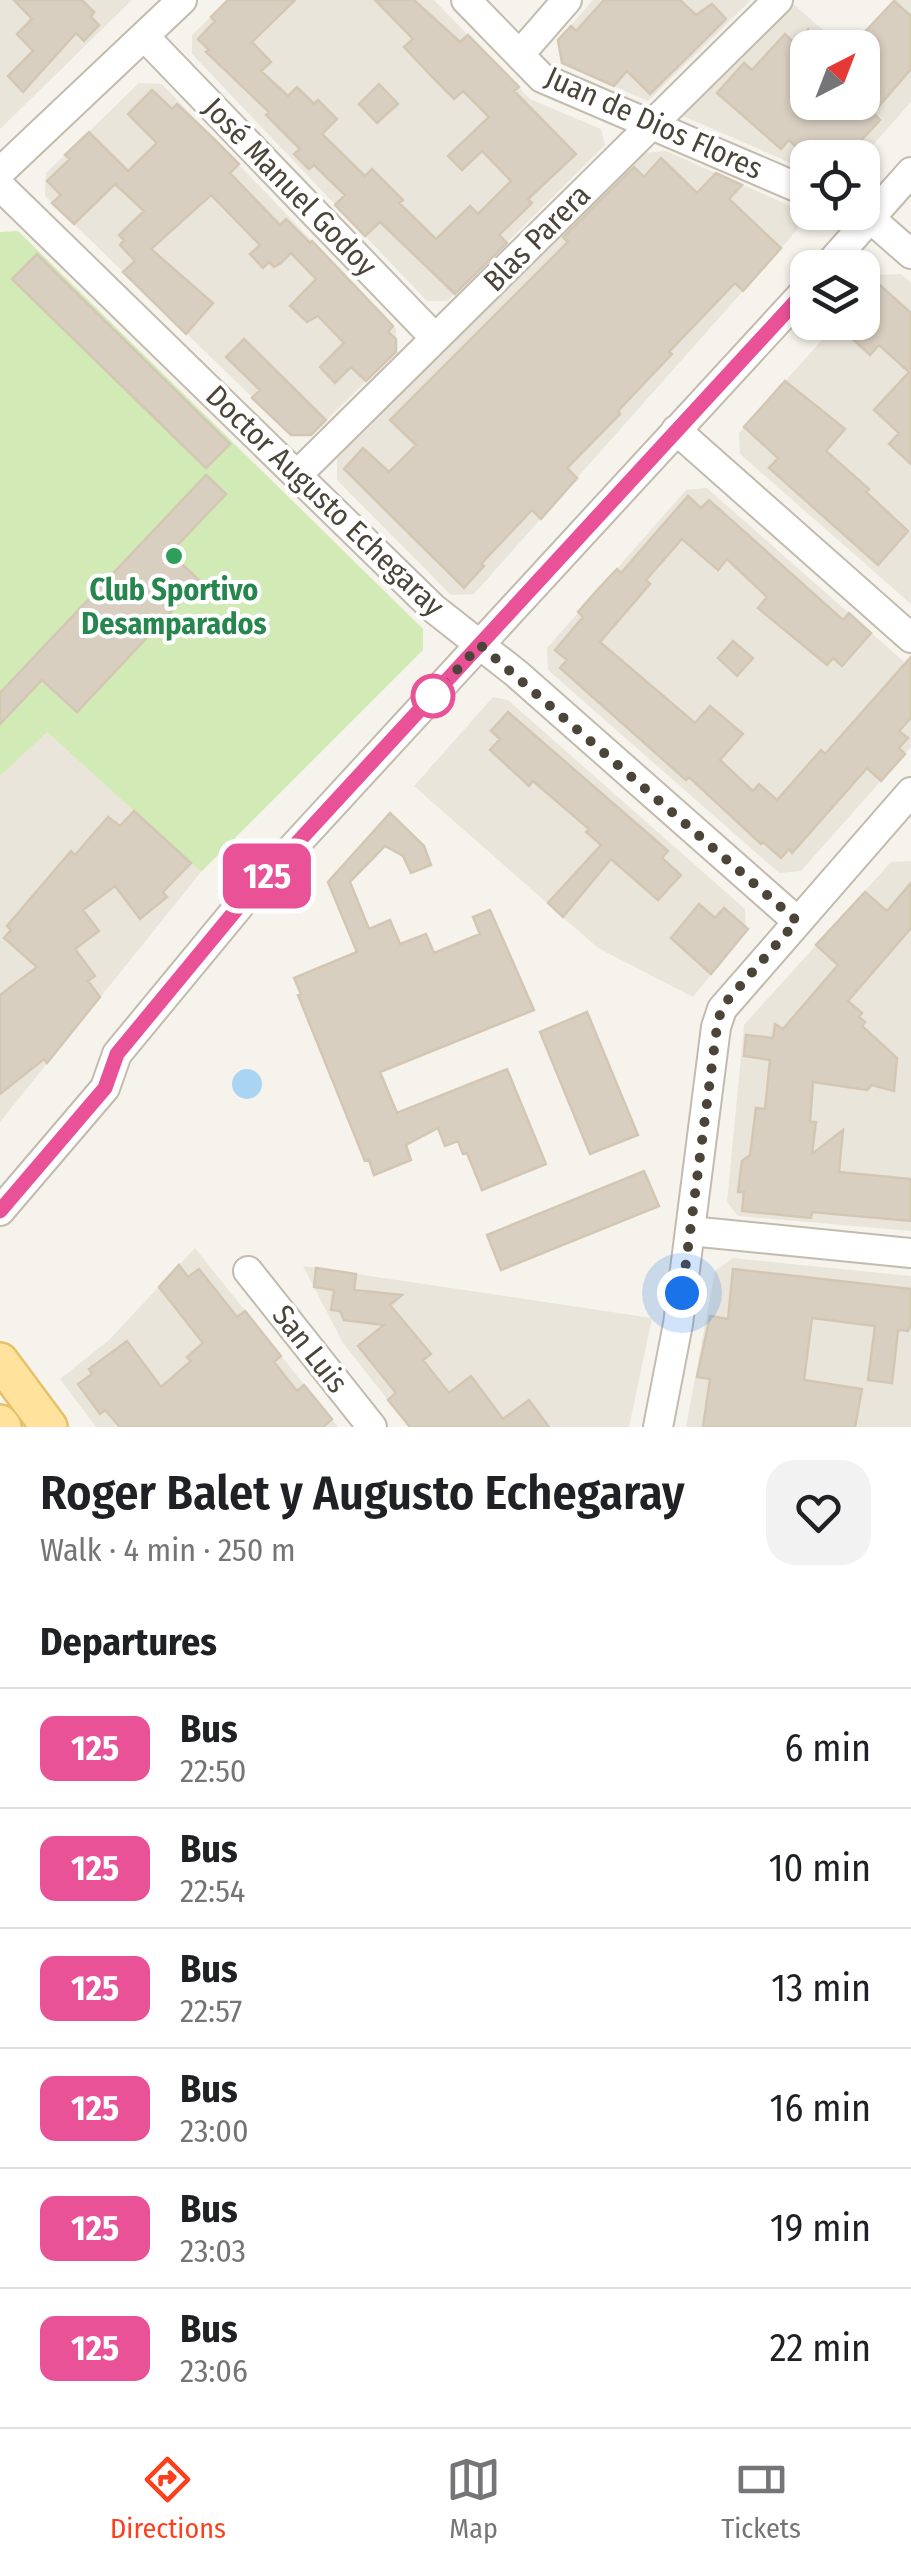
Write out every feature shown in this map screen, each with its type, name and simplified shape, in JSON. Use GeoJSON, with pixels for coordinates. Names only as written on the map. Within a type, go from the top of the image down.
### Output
{"type":"FeatureCollection","features":[{"type":"Feature","properties":{"kind":"main road"},"geometry":{"type":"LineString","coordinates":[[0,1361],[49,1427]]}},
{"type":"Feature","properties":{"kind":"street"},"geometry":{"type":"LineString","coordinates":[[0,172],[182,0]]}},
{"type":"Feature","properties":{"kind":"street","name":"Juan de Dios Flores"},"geometry":{"type":"LineString","coordinates":[[466,0],[542,78],[790,184]]}},
{"type":"Feature","properties":{"kind":"street"},"geometry":{"type":"LineString","coordinates":[[520,54],[567,0]]}},
{"type":"Feature","properties":{"kind":"street","name":"Blas Parera"},"geometry":{"type":"LineString","coordinates":[[297,475],[778,0]]}},
{"type":"Feature","properties":{"kind":"street","name":"José Manuel Godoy"},"geometry":{"type":"LineString","coordinates":[[144,36],[436,338]]}},
{"type":"Feature","properties":{"kind":"street"},"geometry":{"type":"LineString","coordinates":[[880,201],[911,172]]}},
{"type":"Feature","properties":{"kind":"street","name":"Doctor Augusto Echegaray"},"geometry":{"type":"LineString","coordinates":[[0,186],[433,608],[797,921]]}},
{"type":"Feature","properties":{"kind":"street"},"geometry":{"type":"LineString","coordinates":[[880,229],[911,254]]}},
{"type":"Feature","properties":{"kind":"street"},"geometry":{"type":"LineString","coordinates":[[0,1211],[105,1088],[117,1054],[240,905],[790,307]]}},
{"type":"Feature","properties":{"kind":"street"},"geometry":{"type":"LineString","coordinates":[[676,430],[911,638]]}},
{"type":"Feature","properties":{"kind":"street"},"geometry":{"type":"LineString","coordinates":[[658,1427],[678,1324],[718,1019],[726,1002],[797,921],[905,811]]}},
{"type":"Feature","properties":{"kind":"street"},"geometry":{"type":"LineString","coordinates":[[690,1231],[911,1253]]}},
{"type":"Feature","properties":{"kind":"street","name":"San Luis"},"geometry":{"type":"LineString","coordinates":[[248,1271],[372,1427]]}},
{"type":"Feature","properties":{"kind":"shaded area"},"geometry":{"type":"Polygon","coordinates":[[[0,0],[132,0],[0,129],[0,0]]]}},
{"type":"Feature","properties":{"kind":"shaded area"},"geometry":{"type":"Polygon","coordinates":[[[228,0],[434,0],[530,99],[601,129],[605,145],[448,301],[427,301],[192,54],[192,35],[228,0]]]}},
{"type":"Feature","properties":{"kind":"shaded area"},"geometry":{"type":"Polygon","coordinates":[[[593,0],[751,0],[648,101],[562,63],[558,40],[593,0]]]}},
{"type":"Feature","properties":{"kind":"shaded area"},"geometry":{"type":"Polygon","coordinates":[[[895,0],[911,0],[911,102],[877,140],[790,140],[790,163],[683,116],[793,4],[823,30],[790,30],[790,120],[880,120],[880,30],[868,30],[895,0]]]}},
{"type":"Feature","properties":{"kind":"shaded area"},"geometry":{"type":"Polygon","coordinates":[[[139,83],[162,84],[396,329],[396,352],[311,435],[291,435],[45,196],[46,173],[139,83]]]}},
{"type":"Feature","properties":{"kind":"shaded area"},"geometry":{"type":"Polygon","coordinates":[[[666,151],[790,206],[790,230],[797,230],[474,594],[451,595],[337,480],[337,458],[642,153],[666,151]]]}},
{"type":"Feature","properties":{"kind":"shaded area"},"geometry":{"type":"Polygon","coordinates":[[[901,274],[911,283],[911,604],[740,454],[739,433],[822,340],[880,340],[880,275],[901,274]]]}},
{"type":"Feature","properties":{"kind":"shaded area"},"geometry":{"type":"Polygon","coordinates":[[[707,488],[911,668],[911,747],[801,871],[779,873],[548,670],[547,648],[686,490],[707,488]]]}},
{"type":"Feature","properties":{"kind":"shaded area"},"geometry":{"type":"Polygon","coordinates":[[[493,697],[508,700],[745,909],[746,931],[693,997],[598,948],[414,786],[493,697]]]}},
{"type":"Feature","properties":{"kind":"shaded area"},"geometry":{"type":"Polygon","coordinates":[[[46,731],[201,872],[0,1122],[0,776],[46,731]]]}},
{"type":"Feature","properties":{"kind":"shaded area"},"geometry":{"type":"Polygon","coordinates":[[[911,861],[911,1231],[738,1216],[727,1202],[744,1025],[891,862],[911,861]]]}},
{"type":"Feature","properties":{"kind":"shaded area"},"geometry":{"type":"Polygon","coordinates":[[[195,1248],[338,1427],[96,1427],[60,1379],[109,1340],[195,1248]]]}},
{"type":"Feature","properties":{"kind":"shaded area"},"geometry":{"type":"Polygon","coordinates":[[[733,1258],[911,1276],[911,1427],[686,1427],[715,1271],[733,1258]]]}},
{"type":"Feature","properties":{"kind":"shaded area"},"geometry":{"type":"Polygon","coordinates":[[[303,1266],[652,1318],[629,1427],[409,1427],[343,1343],[303,1266]]]}},
{"type":"Feature","properties":{"kind":"green space","name":"Club Sportivo Desamparados"},"geometry":{"type":"Polygon","coordinates":[[[18,231],[423,629],[423,650],[201,872],[47,732],[0,776],[0,232],[18,231]]]}},
{"type":"Feature","properties":{"kind":"water"},"geometry":{"type":"Polygon","coordinates":[[[247,1069],[258,1073],[262,1084],[258,1095],[247,1099],[236,1095],[232,1084],[236,1073],[247,1069]]]}},
{"type":"Feature","properties":{"kind":"building"},"geometry":{"type":"Polygon","coordinates":[[[14,0],[82,0],[94,12],[91,17],[99,25],[84,41],[76,33],[23,92],[8,76],[33,51],[17,34],[32,19],[14,0]]]}},
{"type":"Feature","properties":{"kind":"building"},"geometry":{"type":"Polygon","coordinates":[[[228,0],[295,0],[252,42],[271,62],[261,71],[288,96],[297,87],[314,104],[318,100],[337,119],[322,134],[365,176],[372,169],[403,200],[399,203],[436,239],[470,206],[478,214],[511,181],[482,151],[462,170],[448,156],[489,117],[463,91],[454,99],[438,83],[404,47],[413,39],[375,0],[414,0],[460,42],[468,35],[519,87],[514,91],[576,154],[528,199],[532,203],[499,235],[507,243],[455,294],[380,222],[365,236],[335,205],[345,195],[314,165],[309,169],[294,154],[300,149],[266,115],[269,112],[206,52],[209,50],[198,39],[215,21],[211,17],[228,0]]]}},
{"type":"Feature","properties":{"kind":"building"},"geometry":{"type":"Polygon","coordinates":[[[604,0],[680,0],[696,15],[712,4],[726,19],[650,94],[627,71],[614,86],[562,63],[558,40],[571,26],[576,31],[604,0]]]}},
{"type":"Feature","properties":{"kind":"building"},"geometry":{"type":"Polygon","coordinates":[[[894,1],[911,16],[911,69],[880,105],[880,30],[867,30],[894,1]]]}},
{"type":"Feature","properties":{"kind":"building"},"geometry":{"type":"Polygon","coordinates":[[[785,34],[790,39],[790,120],[880,120],[862,140],[789,140],[781,149],[717,93],[744,63],[752,70],[785,34]]]}},
{"type":"Feature","properties":{"kind":"building"},"geometry":{"type":"Polygon","coordinates":[[[379,84],[398,104],[377,123],[359,104],[379,84]]]}},
{"type":"Feature","properties":{"kind":"building"},"geometry":{"type":"Polygon","coordinates":[[[152,90],[172,109],[177,104],[213,138],[239,164],[230,173],[280,225],[286,219],[312,241],[393,326],[388,332],[396,339],[396,352],[366,381],[351,367],[335,383],[320,367],[344,343],[318,316],[307,322],[290,306],[316,279],[291,253],[274,267],[269,262],[263,268],[250,254],[260,245],[211,195],[151,249],[213,303],[186,334],[123,272],[135,261],[120,245],[124,240],[119,235],[144,211],[115,184],[74,224],[52,203],[61,195],[47,181],[70,159],[65,155],[89,132],[128,171],[157,143],[128,114],[152,90]]]}},
{"type":"Feature","properties":{"kind":"building"},"geometry":{"type":"Polygon","coordinates":[[[661,158],[697,193],[716,173],[742,185],[729,199],[781,248],[743,291],[735,283],[669,352],[672,354],[618,411],[620,414],[567,468],[577,478],[541,519],[532,510],[464,588],[344,469],[363,448],[389,472],[416,445],[390,420],[568,242],[563,237],[634,167],[644,177],[661,158]]]}},
{"type":"Feature","properties":{"kind":"building"},"geometry":{"type":"Polygon","coordinates":[[[37,254],[230,444],[206,468],[12,279],[37,254]]]}},
{"type":"Feature","properties":{"kind":"building"},"geometry":{"type":"Polygon","coordinates":[[[880,285],[911,313],[911,464],[889,444],[899,433],[874,410],[909,372],[879,345],[870,355],[854,340],[880,340],[880,285]]]}},
{"type":"Feature","properties":{"kind":"building"},"geometry":{"type":"Polygon","coordinates":[[[244,339],[326,420],[311,435],[291,435],[252,398],[260,390],[226,357],[244,339]]]}},
{"type":"Feature","properties":{"kind":"building"},"geometry":{"type":"Polygon","coordinates":[[[785,381],[845,429],[826,451],[908,531],[878,565],[769,468],[778,458],[744,427],[785,381]]]}},
{"type":"Feature","properties":{"kind":"building"},"geometry":{"type":"Polygon","coordinates":[[[206,475],[226,494],[170,553],[200,581],[77,712],[42,680],[0,724],[0,693],[206,475]]]}},
{"type":"Feature","properties":{"kind":"building"},"geometry":{"type":"Polygon","coordinates":[[[688,496],[701,508],[709,500],[843,620],[849,613],[871,633],[842,666],[833,658],[827,665],[758,608],[767,597],[727,559],[718,570],[682,539],[646,580],[650,584],[600,642],[695,723],[710,706],[743,734],[720,760],[753,791],[759,784],[777,800],[821,750],[825,754],[911,657],[911,718],[899,731],[908,738],[899,748],[905,754],[881,781],[867,768],[792,853],[789,849],[781,858],[560,668],[567,660],[555,650],[583,617],[578,612],[617,569],[621,573],[688,496]]]}},
{"type":"Feature","properties":{"kind":"building"},"geometry":{"type":"Polygon","coordinates":[[[733,641],[753,658],[737,676],[718,658],[733,641]]]}},
{"type":"Feature","properties":{"kind":"building"},"geometry":{"type":"Polygon","coordinates":[[[508,712],[668,851],[662,858],[681,875],[658,900],[611,859],[563,917],[548,903],[601,845],[586,832],[589,829],[533,781],[529,786],[490,750],[500,739],[491,731],[508,712]]]}},
{"type":"Feature","properties":{"kind":"building"},"geometry":{"type":"Polygon","coordinates":[[[134,811],[191,863],[163,892],[167,897],[140,919],[115,886],[83,910],[99,931],[75,949],[95,976],[88,981],[100,997],[47,1063],[44,1059],[0,1094],[0,995],[37,967],[4,938],[11,930],[7,926],[71,851],[75,855],[108,817],[120,826],[134,811]]]}},
{"type":"Feature","properties":{"kind":"building"},"geometry":{"type":"Polygon","coordinates":[[[390,813],[424,846],[431,865],[411,873],[403,856],[385,846],[350,882],[369,929],[390,920],[400,944],[426,934],[434,953],[480,934],[473,917],[490,910],[534,1010],[380,1072],[397,1113],[507,1069],[546,1164],[482,1190],[467,1153],[463,1154],[458,1141],[445,1146],[438,1128],[406,1145],[411,1160],[374,1175],[298,995],[301,994],[294,978],[357,952],[328,882],[390,813]]]}},
{"type":"Feature","properties":{"kind":"building"},"geometry":{"type":"Polygon","coordinates":[[[911,883],[911,928],[848,1001],[862,1013],[862,1026],[897,1058],[894,1091],[872,1085],[867,1090],[813,1082],[810,1122],[816,1122],[812,1154],[843,1130],[839,1172],[911,1179],[911,1221],[812,1212],[811,1218],[742,1211],[744,1192],[738,1192],[742,1161],[750,1155],[756,1108],[765,1109],[770,1060],[744,1056],[746,1035],[773,1038],[775,1024],[783,1029],[838,965],[816,945],[865,892],[887,911],[911,883]]]}},
{"type":"Feature","properties":{"kind":"building"},"geometry":{"type":"Polygon","coordinates":[[[699,904],[715,918],[724,908],[748,929],[711,974],[671,938],[699,904]]]}},
{"type":"Feature","properties":{"kind":"building"},"geometry":{"type":"Polygon","coordinates":[[[587,1012],[638,1135],[590,1154],[540,1032],[587,1012]]]}},
{"type":"Feature","properties":{"kind":"building"},"geometry":{"type":"Polygon","coordinates":[[[644,1171],[659,1206],[501,1270],[487,1235],[644,1171]]]}},
{"type":"Feature","properties":{"kind":"building"},"geometry":{"type":"Polygon","coordinates":[[[179,1265],[188,1277],[199,1269],[237,1317],[245,1311],[281,1356],[274,1362],[297,1391],[304,1385],[332,1419],[323,1427],[120,1427],[105,1410],[100,1414],[78,1384],[92,1374],[89,1369],[127,1341],[161,1387],[191,1361],[187,1357],[203,1343],[159,1287],[179,1265]]]}},
{"type":"Feature","properties":{"kind":"building"},"geometry":{"type":"Polygon","coordinates":[[[316,1268],[356,1274],[354,1290],[402,1295],[390,1305],[431,1354],[423,1360],[449,1393],[471,1376],[503,1419],[529,1400],[549,1427],[410,1427],[388,1400],[396,1393],[358,1346],[384,1325],[344,1320],[340,1311],[331,1310],[334,1290],[314,1287],[316,1268]]]}},
{"type":"Feature","properties":{"kind":"building"},"geometry":{"type":"Polygon","coordinates":[[[733,1269],[911,1289],[911,1324],[908,1331],[898,1330],[892,1383],[868,1380],[875,1326],[812,1318],[804,1380],[862,1389],[855,1427],[703,1427],[710,1379],[697,1377],[710,1316],[728,1319],[733,1269]]]}},
{"type":"Feature","properties":{"kind":"bus line","name":"125"},"geometry":{"type":"LineString","coordinates":[[0,1211],[105,1088],[117,1054],[240,905],[790,308]]}},
{"type":"Feature","properties":{"kind":"place","name":"Club Sportivo Desamparados"},"geometry":{"type":"Point","coordinates":[174,556]}},
{"type":"Feature","properties":{"kind":"route"},"geometry":{"type":"LineString","coordinates":[[433,696],[480,645],[797,921],[726,1002],[718,1019],[682,1293]]}}]}
